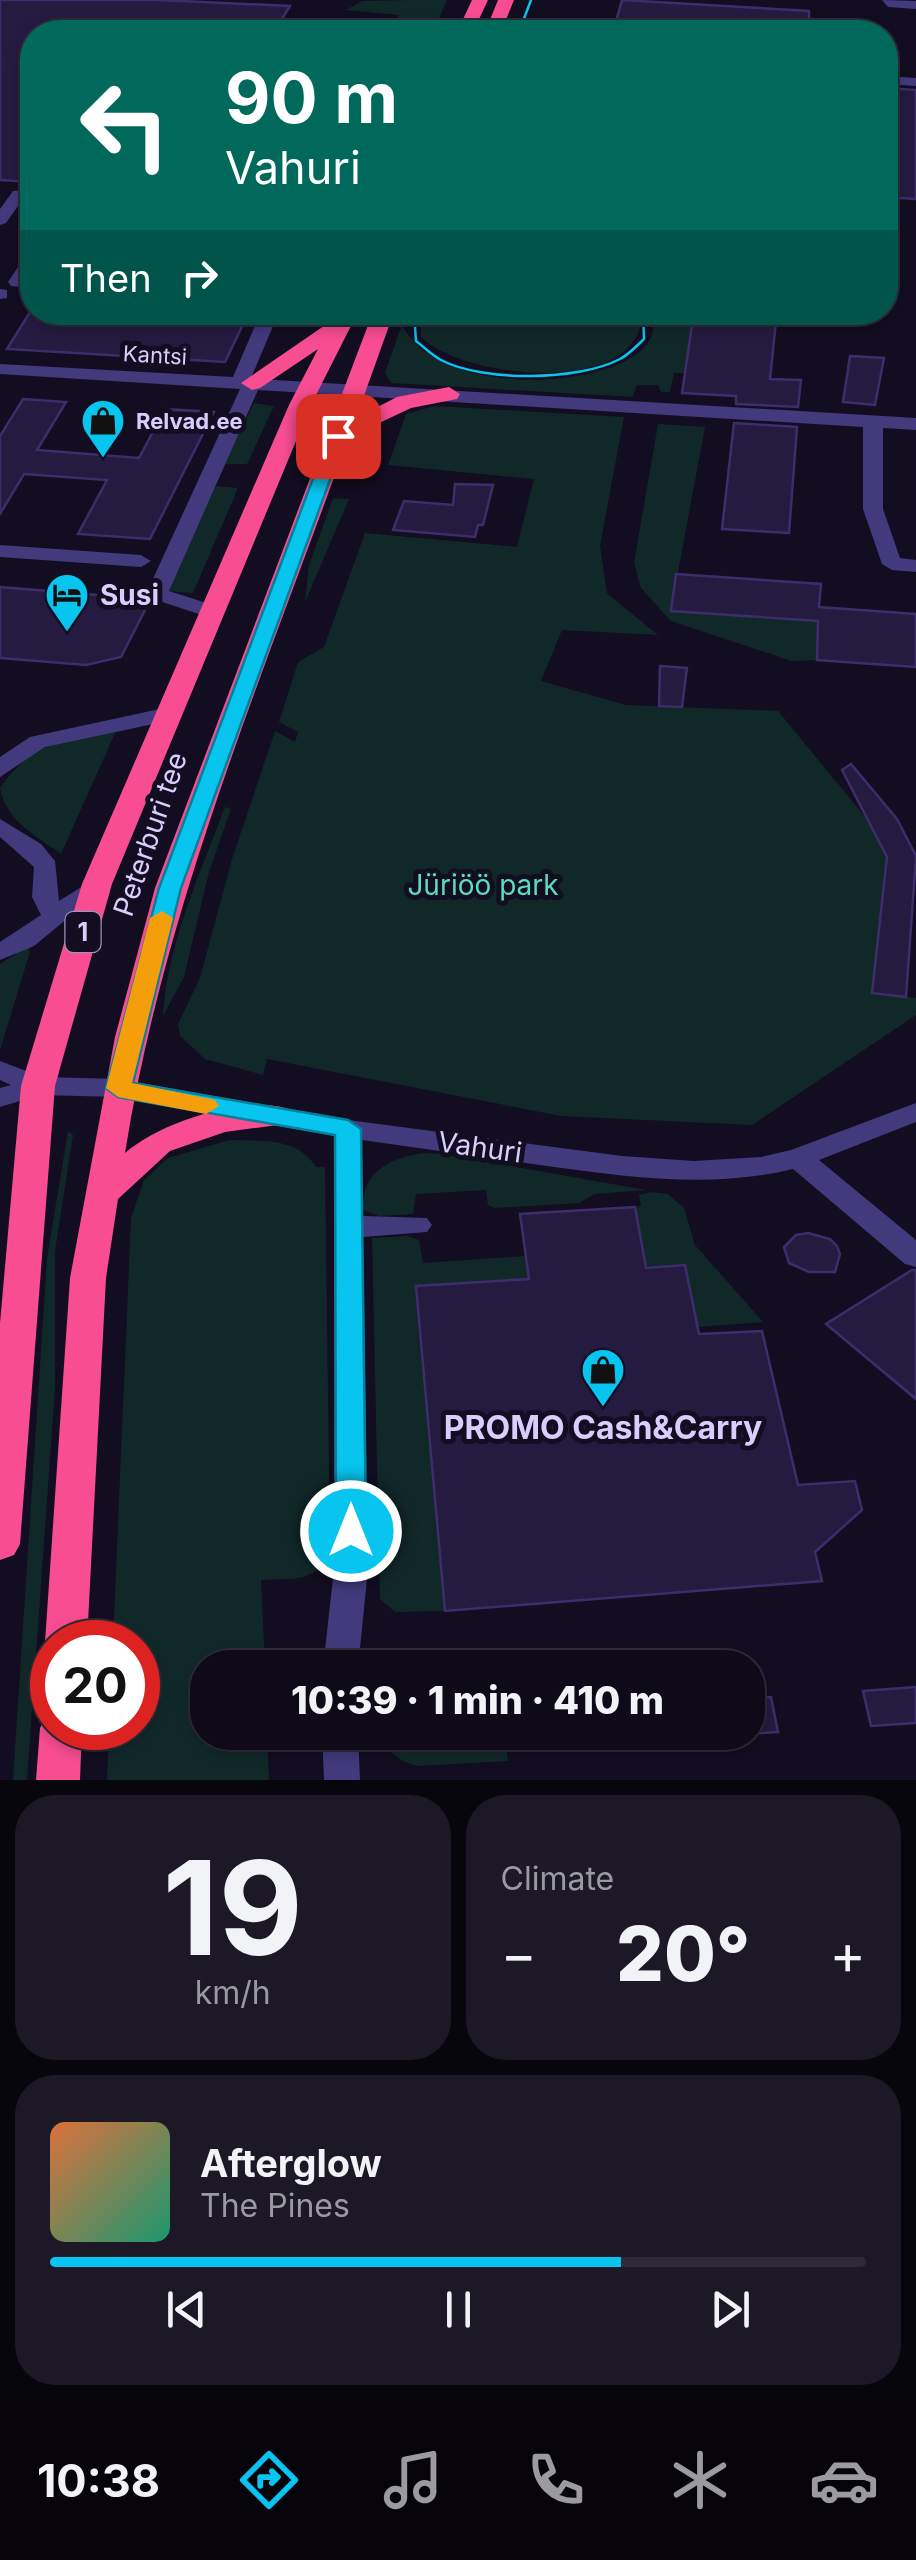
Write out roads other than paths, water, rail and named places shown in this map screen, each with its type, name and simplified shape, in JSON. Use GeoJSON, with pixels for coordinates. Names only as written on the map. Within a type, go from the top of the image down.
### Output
{"type":"FeatureCollection","features":[{"type":"Feature","properties":{"kind":"highway"},"geometry":{"type":"LineString","coordinates":[[246,382],[280,368],[333,325]]}},
{"type":"Feature","properties":{"kind":"highway","name":"Peterburi tee"},"geometry":{"type":"LineString","coordinates":[[0,1544],[38,1086],[98,884],[308,386],[341,325]]}},
{"type":"Feature","properties":{"kind":"highway","name":"Peterburi tee"},"geometry":{"type":"LineString","coordinates":[[67,1620],[88,1278],[118,1088],[170,888],[379,325]]}},
{"type":"Feature","properties":{"kind":"highway"},"geometry":{"type":"LineString","coordinates":[[316,494],[366,420],[405,402],[450,394]]}},
{"type":"Feature","properties":{"kind":"highway"},"geometry":{"type":"LineString","coordinates":[[102,1194],[158,1143],[222,1121],[273,1116]]}},
{"type":"Feature","properties":{"kind":"highway"},"geometry":{"type":"LineString","coordinates":[[58,1780],[60,1750]]}},
{"type":"Feature","properties":{"kind":"street"},"geometry":{"type":"LineString","coordinates":[[889,0],[893,4],[916,5]]}},
{"type":"Feature","properties":{"kind":"street"},"geometry":{"type":"LineString","coordinates":[[0,220],[20,194]]}},
{"type":"Feature","properties":{"kind":"street"},"geometry":{"type":"LineString","coordinates":[[211,612],[157,594],[246,382],[266,325]]}},
{"type":"Feature","properties":{"kind":"street","name":"Kantsi"},"geometry":{"type":"LineString","coordinates":[[3,373],[355,388],[916,424]]}},
{"type":"Feature","properties":{"kind":"street"},"geometry":{"type":"LineString","coordinates":[[873,421],[872,510],[892,564],[916,566]]}},
{"type":"Feature","properties":{"kind":"street"},"geometry":{"type":"LineString","coordinates":[[0,551],[141,561]]}},
{"type":"Feature","properties":{"kind":"street"},"geometry":{"type":"LineString","coordinates":[[0,770],[19,752],[49,738],[169,714]]}},
{"type":"Feature","properties":{"kind":"street"},"geometry":{"type":"LineString","coordinates":[[0,826],[46,866],[45,897],[54,917]]}},
{"type":"Feature","properties":{"kind":"street"},"geometry":{"type":"LineString","coordinates":[[0,952],[24,940],[98,884]]}},
{"type":"Feature","properties":{"kind":"street"},"geometry":{"type":"LineString","coordinates":[[0,1070],[38,1086]]}},
{"type":"Feature","properties":{"kind":"street"},"geometry":{"type":"LineString","coordinates":[[0,1098],[38,1086]]}},
{"type":"Feature","properties":{"kind":"street","name":"Vahuri"},"geometry":{"type":"LineString","coordinates":[[38,1086],[118,1088],[348,1129],[622,1166],[694,1171],[761,1166],[798,1158],[916,1112]]}},
{"type":"Feature","properties":{"kind":"street"},"geometry":{"type":"LineString","coordinates":[[342,1650],[351,1569],[348,1129]]}},
{"type":"Feature","properties":{"kind":"street"},"geometry":{"type":"LineString","coordinates":[[798,1158],[916,1256]]}},
{"type":"Feature","properties":{"kind":"street"},"geometry":{"type":"LineString","coordinates":[[349,1228],[417,1225]]}},
{"type":"Feature","properties":{"kind":"street"},"geometry":{"type":"LineString","coordinates":[[341,1750],[342,1780]]}},
{"type":"Feature","properties":{"kind":"tram line"},"geometry":{"type":"LineString","coordinates":[[524,20],[531,0]]}},
{"type":"Feature","properties":{"kind":"tram line"},"geometry":{"type":"LineString","coordinates":[[415,325],[416,341],[441,360],[481,372],[530,376],[580,372],[623,357],[644,339],[643,325]]}},
{"type":"Feature","properties":{"kind":"place","name":"Relvad.ee"},"geometry":{"type":"Point","coordinates":[103,459]}},
{"type":"Feature","properties":{"kind":"place","name":"Susi"},"geometry":{"type":"Point","coordinates":[67,633]}},
{"type":"Feature","properties":{"kind":"place","name":"PROMO Cash&Carry"},"geometry":{"type":"Point","coordinates":[603,1408]}},
{"type":"Feature","properties":{"kind":"park label","name":"Jüriöö park"},"geometry":{"type":"Point","coordinates":[483,885]}}]}
